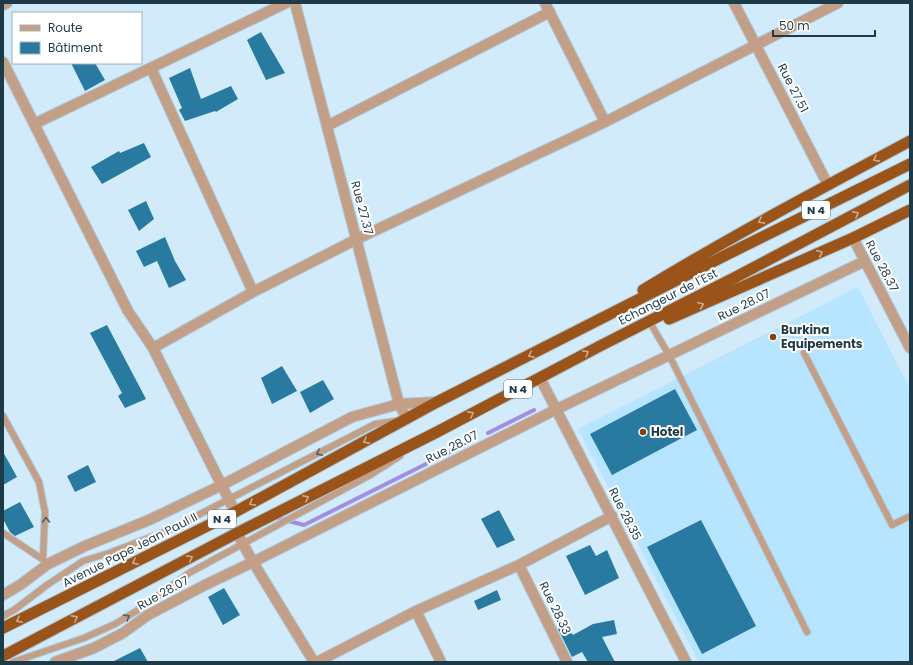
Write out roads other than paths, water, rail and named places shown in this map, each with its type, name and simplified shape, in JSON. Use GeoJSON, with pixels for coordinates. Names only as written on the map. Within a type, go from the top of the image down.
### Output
{"type":"FeatureCollection","features":[{"type":"Feature","properties":{"kind":"highway"},"geometry":{"type":"LineString","coordinates":[[566,337],[679,268],[910,141]]}},
{"type":"Feature","properties":{"kind":"highway","name":"Echangeur de l´Est"},"geometry":{"type":"LineString","coordinates":[[437,402],[722,257],[910,164]]}},
{"type":"Feature","properties":{"kind":"highway","name":"Echangeur de l´Est"},"geometry":{"type":"LineString","coordinates":[[437,432],[910,185]]}},
{"type":"Feature","properties":{"kind":"highway"},"geometry":{"type":"LineString","coordinates":[[600,346],[652,326],[853,238],[910,210]]}},
{"type":"Feature","properties":{"kind":"highway","name":"Avenue Pape Jean Paul II"},"geometry":{"type":"LineString","coordinates":[[3,628],[235,512],[437,402]]}},
{"type":"Feature","properties":{"kind":"highway","name":"N 4"},"geometry":{"type":"LineString","coordinates":[[3,656],[237,533],[437,432]]}},
{"type":"Feature","properties":{"kind":"street"},"geometry":{"type":"LineString","coordinates":[[3,5],[8,3]]}},
{"type":"Feature","properties":{"kind":"street"},"geometry":{"type":"LineString","coordinates":[[34,124],[286,3]]}},
{"type":"Feature","properties":{"kind":"street","name":"Rue 27.37"},"geometry":{"type":"LineString","coordinates":[[295,3],[399,404],[407,419]]}},
{"type":"Feature","properties":{"kind":"street","name":"Rue 27.51"},"geometry":{"type":"LineString","coordinates":[[734,3],[828,185]]}},
{"type":"Feature","properties":{"kind":"street"},"geometry":{"type":"LineString","coordinates":[[152,348],[253,292],[357,239],[605,122],[838,3]]}},
{"type":"Feature","properties":{"kind":"street"},"geometry":{"type":"LineString","coordinates":[[327,126],[547,8],[605,122]]}},
{"type":"Feature","properties":{"kind":"street"},"geometry":{"type":"LineString","coordinates":[[3,62],[128,311],[152,348],[235,512]]}},
{"type":"Feature","properties":{"kind":"street"},"geometry":{"type":"LineString","coordinates":[[151,68],[253,292]]}},
{"type":"Feature","properties":{"kind":"street","name":"Rue 28.37"},"geometry":{"type":"LineString","coordinates":[[853,238],[910,348]]}},
{"type":"Feature","properties":{"kind":"street","name":"Rue 28.07"},"geometry":{"type":"LineString","coordinates":[[55,662],[94,648],[123,633],[148,615],[205,585],[557,409],[865,261]]}},
{"type":"Feature","properties":{"kind":"street","name":"Rue 28.35"},"geometry":{"type":"LineString","coordinates":[[540,378],[686,662]]}},
{"type":"Feature","properties":{"kind":"street"},"geometry":{"type":"LineString","coordinates":[[3,595],[20,585],[45,561],[149,520],[222,485],[352,417],[399,404],[437,402]]}},
{"type":"Feature","properties":{"kind":"street"},"geometry":{"type":"LineString","coordinates":[[237,533],[253,562],[316,662],[416,611],[519,565],[612,516]]}},
{"type":"Feature","properties":{"kind":"street","name":"Rue 28.33"},"geometry":{"type":"LineString","coordinates":[[519,565],[567,662]]}},
{"type":"Feature","properties":{"kind":"street"},"geometry":{"type":"LineString","coordinates":[[416,611],[441,662]]}},
{"type":"Feature","properties":{"kind":"lane"},"geometry":{"type":"LineString","coordinates":[[652,326],[669,355],[807,632]]}},
{"type":"Feature","properties":{"kind":"lane"},"geometry":{"type":"LineString","coordinates":[[804,353],[892,526],[910,516]]}},
{"type":"Feature","properties":{"kind":"lane"},"geometry":{"type":"LineString","coordinates":[[3,416],[39,482],[46,517],[45,561]]}},
{"type":"Feature","properties":{"kind":"lane"},"geometry":{"type":"LineString","coordinates":[[3,616],[14,610],[47,585],[83,561],[167,531],[375,424],[407,419]]}},
{"type":"Feature","properties":{"kind":"lane"},"geometry":{"type":"LineString","coordinates":[[13,662],[84,638],[115,624],[142,607],[189,573],[372,474],[437,432]]}},
{"type":"Feature","properties":{"kind":"lane"},"geometry":{"type":"LineString","coordinates":[[3,533],[45,561]]}},
{"type":"Feature","properties":{"kind":"waterway"},"geometry":{"type":"LineString","coordinates":[[488,433],[534,410]]}},
{"type":"Feature","properties":{"kind":"waterway"},"geometry":{"type":"LineString","coordinates":[[273,517],[304,525],[464,445]]}},
{"type":"Feature","properties":{"kind":"place","name":"Burkina Equipements"},"geometry":{"type":"Point","coordinates":[773,337]}},
{"type":"Feature","properties":{"kind":"place","name":"Hotel"},"geometry":{"type":"Point","coordinates":[643,432]}}]}
